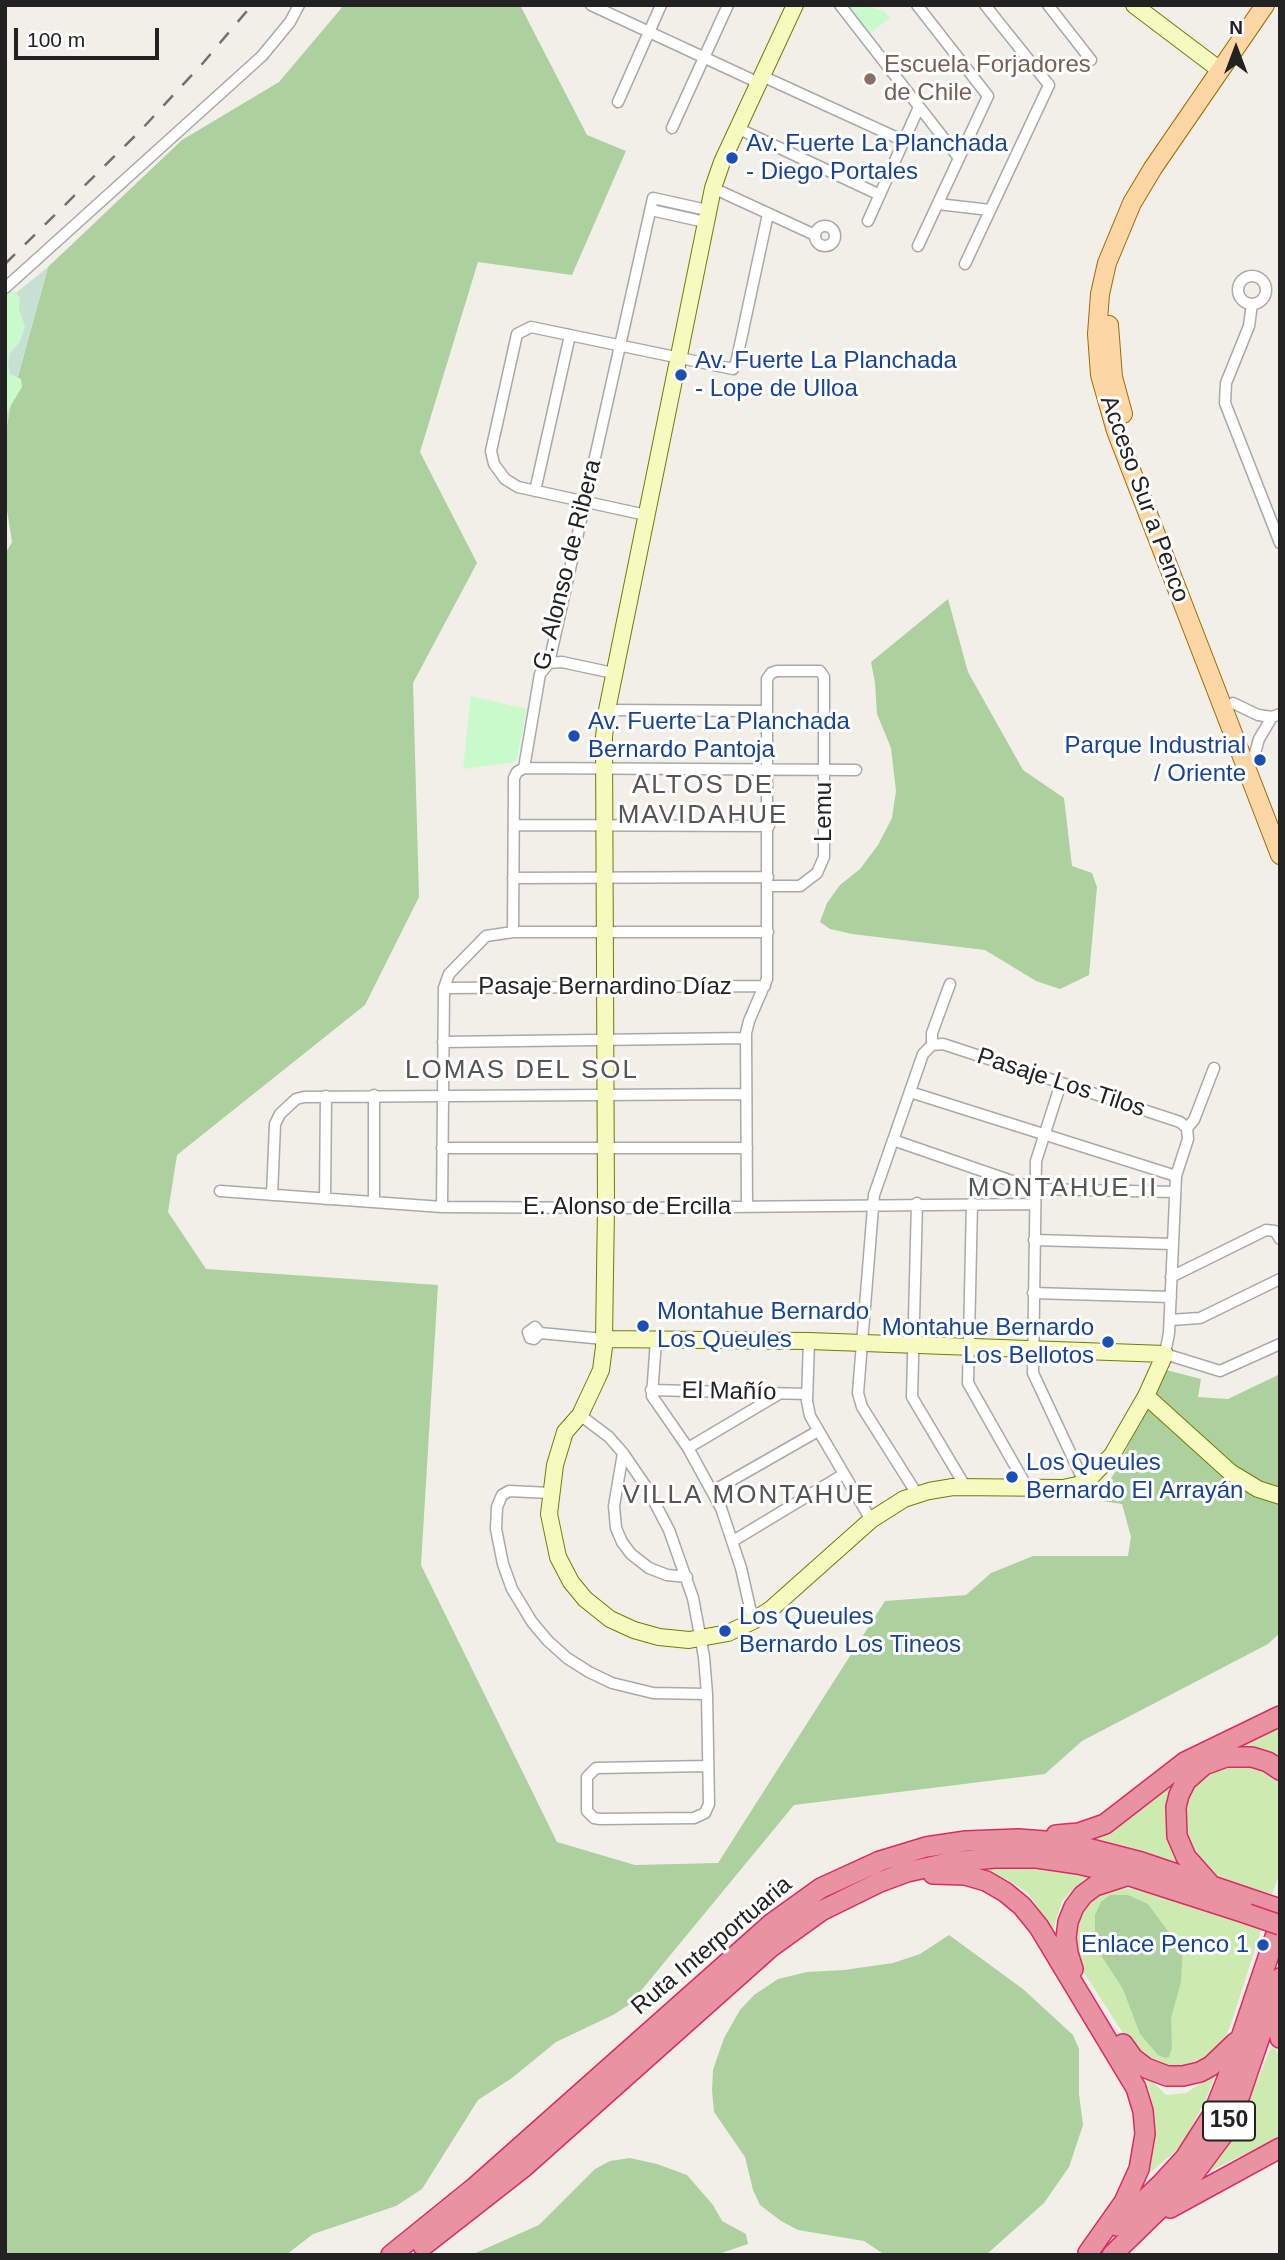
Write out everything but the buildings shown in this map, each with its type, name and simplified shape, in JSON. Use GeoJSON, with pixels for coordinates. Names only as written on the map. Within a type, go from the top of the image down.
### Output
{"type":"FeatureCollection","features":[{"type":"Feature","properties":{"kind":"highway"},"geometry":{"type":"LineString","coordinates":[[1018,1839],[1070,1835],[1098,1827],[1120,1814],[1152,1785],[1185,1762],[1280,1716]]}},
{"type":"Feature","properties":{"kind":"highway"},"geometry":{"type":"LineString","coordinates":[[1216,1888],[1196,1869],[1180,1845],[1175,1817],[1181,1789],[1198,1769],[1226,1757],[1252,1757],[1268,1762],[1280,1770]]}},
{"type":"Feature","properties":{"kind":"highway","name":"Ruta Interportuaria"},"geometry":{"type":"LineString","coordinates":[[391,2255],[495,2170],[752,1938],[804,1899],[856,1871],[903,1853],[966,1841],[1018,1839],[1065,1844],[1117,1855],[1216,1888],[1251,1907]]}},
{"type":"Feature","properties":{"kind":"highway","name":"Ruta Interportuaria"},"geometry":{"type":"LineString","coordinates":[[411,2255],[524,2167],[771,1947],[821,1911],[880,1882],[930,1866],[995,1857],[1057,1860],[1251,1907]]}},
{"type":"Feature","properties":{"kind":"highway"},"geometry":{"type":"LineString","coordinates":[[880,1882],[924,1875],[954,1874],[976,1878],[1006,1892],[1039,1927],[1132,2077],[1143,2111],[1145,2134],[1142,2158],[1135,2181],[1124,2202],[1087,2254]]}},
{"type":"Feature","properties":{"kind":"highway"},"geometry":{"type":"LineString","coordinates":[[1130,1876],[1103,1882],[1083,1895],[1070,1914],[1066,1938],[1074,1971],[1128,2051],[1139,2064],[1153,2072],[1183,2077],[1210,2066],[1229,2051],[1243,2032]]}},
{"type":"Feature","properties":{"kind":"highway"},"geometry":{"type":"LineString","coordinates":[[1251,1907],[1280,1909]]}},
{"type":"Feature","properties":{"kind":"highway"},"geometry":{"type":"LineString","coordinates":[[1251,1907],[1280,1923]]}},
{"type":"Feature","properties":{"kind":"highway","name":"150"},"geometry":{"type":"LineString","coordinates":[[1087,2254],[1162,2183],[1195,2144],[1221,2097],[1280,1923]]}},
{"type":"Feature","properties":{"kind":"highway"},"geometry":{"type":"LineString","coordinates":[[1278,1984],[1275,2014],[1280,2038]]}},
{"type":"Feature","properties":{"kind":"highway","name":"150"},"geometry":{"type":"LineString","coordinates":[[1112,2255],[1190,2179],[1222,2136],[1240,2095],[1278,1984]]}},
{"type":"Feature","properties":{"kind":"highway"},"geometry":{"type":"LineString","coordinates":[[1140,2228],[1234,2171],[1280,2148]]}},
{"type":"Feature","properties":{"kind":"main road","name":"Acceso Sur a Penco"},"geometry":{"type":"LineString","coordinates":[[1265,5],[1132,203],[1116,236],[1101,286],[1097,348],[1104,394],[1116,431],[1280,855]]}},
{"type":"Feature","properties":{"kind":"main road","name":"Acceso Sur a Penco"},"geometry":{"type":"LineString","coordinates":[[1280,5],[1181,147],[1138,215],[1118,265],[1109,317],[1113,377],[1126,425],[1280,824]]}},
{"type":"Feature","properties":{"kind":"street"},"geometry":{"type":"LineString","coordinates":[[5,288],[262,56],[290,22],[299,5]]}},
{"type":"Feature","properties":{"kind":"street"},"geometry":{"type":"LineString","coordinates":[[591,5],[704,57],[904,141]]}},
{"type":"Feature","properties":{"kind":"street"},"geometry":{"type":"LineString","coordinates":[[618,102],[661,5]]}},
{"type":"Feature","properties":{"kind":"street"},"geometry":{"type":"LineString","coordinates":[[672,128],[728,5]]}},
{"type":"Feature","properties":{"kind":"street"},"geometry":{"type":"LineString","coordinates":[[795,5],[737,128],[713,188],[607,710],[604,1339],[601,1370],[580,1415],[565,1432],[550,1493],[550,1525],[558,1557],[571,1582],[585,1599],[610,1619],[642,1633],[668,1639],[702,1639],[728,1633],[771,1609],[871,1520],[893,1505],[917,1494],[965,1486],[1063,1488],[1084,1482],[1096,1474],[1112,1455],[1146,1396],[1165,1354],[1170,1320],[1176,1176],[1188,1139],[1187,1128],[1194,1120],[1213,1068]]}},
{"type":"Feature","properties":{"kind":"street"},"geometry":{"type":"LineString","coordinates":[[840,5],[959,158]]}},
{"type":"Feature","properties":{"kind":"street"},"geometry":{"type":"LineString","coordinates":[[917,5],[988,96],[918,246]]}},
{"type":"Feature","properties":{"kind":"street"},"geometry":{"type":"LineString","coordinates":[[965,264],[1049,85],[985,5]]}},
{"type":"Feature","properties":{"kind":"street"},"geometry":{"type":"LineString","coordinates":[[1048,5],[1091,60]]}},
{"type":"Feature","properties":{"kind":"street"},"geometry":{"type":"LineString","coordinates":[[1134,5],[1220,70]]}},
{"type":"Feature","properties":{"kind":"street"},"geometry":{"type":"LineString","coordinates":[[868,221],[919,107]]}},
{"type":"Feature","properties":{"kind":"street"},"geometry":{"type":"LineString","coordinates":[[737,128],[880,195]]}},
{"type":"Feature","properties":{"kind":"street"},"geometry":{"type":"LineString","coordinates":[[713,188],[815,234]]}},
{"type":"Feature","properties":{"kind":"street","name":"G. Alonso de Ribera"},"geometry":{"type":"LineString","coordinates":[[513,932],[514,778],[517,772],[524,768],[540,674],[549,663],[652,204],[706,216]]}},
{"type":"Feature","properties":{"kind":"street"},"geometry":{"type":"LineString","coordinates":[[938,204],[990,211]]}},
{"type":"Feature","properties":{"kind":"street"},"geometry":{"type":"LineString","coordinates":[[646,515],[535,491],[507,482],[494,464],[491,454],[517,334],[531,327],[733,369],[768,214]]}},
{"type":"Feature","properties":{"kind":"street"},"geometry":{"type":"LineString","coordinates":[[1252,304],[1249,326],[1226,383],[1225,403],[1280,543]]}},
{"type":"Feature","properties":{"kind":"street"},"geometry":{"type":"LineString","coordinates":[[535,491],[570,335]]}},
{"type":"Feature","properties":{"kind":"street"},"geometry":{"type":"LineString","coordinates":[[549,663],[558,662],[613,673]]}},
{"type":"Feature","properties":{"kind":"street","name":"Lemu"},"geometry":{"type":"LineString","coordinates":[[513,878],[768,882],[800,886],[817,873],[822,862],[824,673],[777,671],[767,679],[767,711]]}},
{"type":"Feature","properties":{"kind":"street"},"geometry":{"type":"LineString","coordinates":[[1233,703],[1251,713],[1276,716]]}},
{"type":"Feature","properties":{"kind":"street"},"geometry":{"type":"LineString","coordinates":[[607,710],[767,711],[768,932],[765,986],[747,1025],[746,1038],[747,1207]]}},
{"type":"Feature","properties":{"kind":"street"},"geometry":{"type":"LineString","coordinates":[[1254,757],[1263,731],[1276,716]]}},
{"type":"Feature","properties":{"kind":"street"},"geometry":{"type":"LineString","coordinates":[[524,768],[856,770]]}},
{"type":"Feature","properties":{"kind":"street"},"geometry":{"type":"LineString","coordinates":[[514,825],[769,826]]}},
{"type":"Feature","properties":{"kind":"street"},"geometry":{"type":"LineString","coordinates":[[442,1207],[444,988],[449,974],[486,936],[513,932],[768,932]]}},
{"type":"Feature","properties":{"kind":"street"},"geometry":{"type":"LineString","coordinates":[[917,1494],[859,1400],[876,1186],[923,1054],[932,1045],[932,1033],[950,984]]}},
{"type":"Feature","properties":{"kind":"street","name":"Pasaje Bernardino Díaz"},"geometry":{"type":"LineString","coordinates":[[444,988],[765,986]]}},
{"type":"Feature","properties":{"kind":"street"},"geometry":{"type":"LineString","coordinates":[[443,1042],[746,1038]]}},
{"type":"Feature","properties":{"kind":"street","name":"Pasaje Los Tilos"},"geometry":{"type":"LineString","coordinates":[[932,1045],[943,1044],[1180,1122],[1187,1128]]}},
{"type":"Feature","properties":{"kind":"street"},"geometry":{"type":"LineString","coordinates":[[1061,1083],[1036,1161],[1032,1349],[1034,1379],[1084,1482]]}},
{"type":"Feature","properties":{"kind":"street"},"geometry":{"type":"LineString","coordinates":[[910,1091],[1176,1176]]}},
{"type":"Feature","properties":{"kind":"street"},"geometry":{"type":"LineString","coordinates":[[272,1195],[274,1128],[278,1117],[300,1098],[374,1095],[746,1094]]}},
{"type":"Feature","properties":{"kind":"street"},"geometry":{"type":"LineString","coordinates":[[374,1095],[374,1202]]}},
{"type":"Feature","properties":{"kind":"street"},"geometry":{"type":"LineString","coordinates":[[325,1199],[326,1096]]}},
{"type":"Feature","properties":{"kind":"street"},"geometry":{"type":"LineString","coordinates":[[892,1140],[1035,1189],[1175,1192]]}},
{"type":"Feature","properties":{"kind":"street"},"geometry":{"type":"LineString","coordinates":[[442,1149],[747,1147]]}},
{"type":"Feature","properties":{"kind":"street","name":"E. Alonso de Ercilla"},"geometry":{"type":"LineString","coordinates":[[220,1191],[442,1207],[606,1208],[1035,1203]]}},
{"type":"Feature","properties":{"kind":"street"},"geometry":{"type":"LineString","coordinates":[[917,1203],[912,1392],[914,1402],[965,1486]]}},
{"type":"Feature","properties":{"kind":"street"},"geometry":{"type":"LineString","coordinates":[[972,1203],[968,1379],[970,1388],[1027,1487]]}},
{"type":"Feature","properties":{"kind":"street"},"geometry":{"type":"LineString","coordinates":[[1171,1277],[1266,1230],[1275,1231],[1280,1239]]}},
{"type":"Feature","properties":{"kind":"street"},"geometry":{"type":"LineString","coordinates":[[1034,1240],[1173,1244]]}},
{"type":"Feature","properties":{"kind":"street"},"geometry":{"type":"LineString","coordinates":[[1170,1320],[1200,1318],[1280,1279]]}},
{"type":"Feature","properties":{"kind":"street"},"geometry":{"type":"LineString","coordinates":[[1033,1293],[1171,1297]]}},
{"type":"Feature","properties":{"kind":"street"},"geometry":{"type":"LineString","coordinates":[[540,1333],[604,1339],[809,1341],[1165,1354],[1220,1371],[1280,1344]]}},
{"type":"Feature","properties":{"kind":"street"},"geometry":{"type":"LineString","coordinates":[[656,1340],[651,1390],[653,1399],[688,1448],[713,1491],[733,1541],[753,1621]]}},
{"type":"Feature","properties":{"kind":"street"},"geometry":{"type":"LineString","coordinates":[[809,1341],[807,1394],[810,1416],[871,1520]]}},
{"type":"Feature","properties":{"kind":"street","name":"El Mañío"},"geometry":{"type":"LineString","coordinates":[[651,1390],[807,1394]]}},
{"type":"Feature","properties":{"kind":"street"},"geometry":{"type":"LineString","coordinates":[[688,1448],[779,1394]]}},
{"type":"Feature","properties":{"kind":"street"},"geometry":{"type":"LineString","coordinates":[[1146,1396],[1230,1472],[1258,1489],[1280,1496]]}},
{"type":"Feature","properties":{"kind":"street"},"geometry":{"type":"LineString","coordinates":[[580,1415],[609,1437],[623,1453],[658,1507],[687,1577],[702,1639],[707,1694],[709,1804],[705,1814],[694,1818],[597,1819],[587,1811],[586,1781],[591,1771],[599,1767],[708,1766]]}},
{"type":"Feature","properties":{"kind":"street"},"geometry":{"type":"LineString","coordinates":[[713,1491],[818,1431]]}},
{"type":"Feature","properties":{"kind":"street"},"geometry":{"type":"LineString","coordinates":[[623,1453],[614,1506],[616,1528],[622,1542],[631,1554],[649,1568],[667,1575],[687,1577]]}},
{"type":"Feature","properties":{"kind":"street"},"geometry":{"type":"LineString","coordinates":[[733,1541],[844,1474]]}},
{"type":"Feature","properties":{"kind":"street"},"geometry":{"type":"LineString","coordinates":[[550,1493],[509,1491],[502,1495],[497,1503],[496,1530],[503,1564],[512,1589],[532,1622],[567,1658],[612,1683],[653,1693],[707,1694]]}},
{"type":"Feature","properties":{"kind":"green space"},"geometry":{"type":"Polygon","coordinates":[[[344,5],[520,5],[587,135],[626,151],[572,275],[478,262],[420,452],[477,563],[413,683],[419,897],[365,1005],[177,1155],[168,1212],[206,1269],[438,1285],[421,1565],[557,1842],[635,1865],[718,1863],[885,1601],[966,1595],[991,1573],[1033,1556],[1128,1556],[1131,1537],[1122,1504],[1101,1501],[1101,1491],[1114,1474],[1166,1370],[1201,1379],[1198,1397],[1228,1399],[1280,1374],[1280,1633],[1268,1644],[1082,1741],[1045,1774],[794,1805],[630,2004],[556,2042],[512,2078],[478,2100],[422,2189],[396,2206],[313,2234],[286,2255],[5,2255],[5,554],[12,542],[5,498],[5,436],[12,398],[48,267],[182,140],[279,82],[344,5]]]}},
{"type":"Feature","properties":{"kind":"green space"},"geometry":{"type":"Polygon","coordinates":[[[846,5],[863,5],[884,11],[890,18],[869,34],[846,5]]]}},
{"type":"Feature","properties":{"kind":"green space"},"geometry":{"type":"Polygon","coordinates":[[[48,267],[12,398],[5,436],[5,302],[48,267]]]}},
{"type":"Feature","properties":{"kind":"green space"},"geometry":{"type":"Polygon","coordinates":[[[15,291],[20,298],[19,308],[25,327],[20,342],[10,353],[8,365],[10,374],[21,379],[22,387],[5,415],[5,294],[15,291]]]}},
{"type":"Feature","properties":{"kind":"green space"},"geometry":{"type":"Polygon","coordinates":[[[948,599],[968,672],[1023,770],[1064,798],[1072,866],[1092,873],[1097,887],[1089,975],[1060,989],[1036,981],[985,950],[852,934],[830,929],[820,922],[827,903],[840,885],[860,869],[878,845],[892,818],[896,791],[891,748],[877,714],[871,662],[948,599]]]}},
{"type":"Feature","properties":{"kind":"green space"},"geometry":{"type":"Polygon","coordinates":[[[471,696],[527,709],[516,762],[463,769],[471,696]]]}},
{"type":"Feature","properties":{"kind":"green space"},"geometry":{"type":"Polygon","coordinates":[[[1280,1722],[1280,1763],[1224,1749],[1280,1722]]]}},
{"type":"Feature","properties":{"kind":"green space"},"geometry":{"type":"Polygon","coordinates":[[[1255,1766],[1280,1781],[1280,1872],[1272,1894],[1215,1878],[1188,1850],[1181,1812],[1196,1779],[1216,1767],[1255,1766]]]}},
{"type":"Feature","properties":{"kind":"green space"},"geometry":{"type":"Polygon","coordinates":[[[1182,1769],[1166,1812],[1168,1839],[1179,1864],[1086,1841],[1182,1769]]]}},
{"type":"Feature","properties":{"kind":"green space"},"geometry":{"type":"Polygon","coordinates":[[[1030,1867],[1089,1875],[1062,1901],[1053,1930],[1028,1893],[1008,1880],[984,1870],[1030,1867]]]}},
{"type":"Feature","properties":{"kind":"green space"},"geometry":{"type":"Polygon","coordinates":[[[1118,1888],[1137,1889],[1262,1928],[1230,2027],[1220,2047],[1196,2066],[1163,2068],[1134,2050],[1077,1962],[1074,1922],[1094,1895],[1118,1888]]]}},
{"type":"Feature","properties":{"kind":"green space"},"geometry":{"type":"Polygon","coordinates":[[[1110,1895],[1128,1895],[1148,1904],[1170,1934],[1183,1946],[1181,1982],[1171,2018],[1172,2048],[1169,2057],[1158,2055],[1140,2034],[1123,1989],[1095,1946],[1095,1915],[1101,1902],[1110,1895]]]}},
{"type":"Feature","properties":{"kind":"green space"},"geometry":{"type":"Polygon","coordinates":[[[949,1935],[1023,1989],[1073,2035],[1079,2049],[1079,2094],[1083,2125],[1069,2167],[1044,2203],[986,2255],[885,2255],[864,2241],[798,2230],[781,2221],[760,2205],[753,2190],[745,2157],[714,2112],[713,2070],[724,2038],[740,2010],[754,1995],[778,1979],[807,1972],[893,1963],[920,1954],[949,1935]]]}},
{"type":"Feature","properties":{"kind":"green space"},"geometry":{"type":"Polygon","coordinates":[[[1273,2043],[1280,2058],[1280,2137],[1206,2173],[1231,2142],[1273,2043]]]}},
{"type":"Feature","properties":{"kind":"green space"},"geometry":{"type":"Polygon","coordinates":[[[1216,2073],[1204,2104],[1180,2147],[1145,2177],[1155,2138],[1152,2102],[1145,2074],[1166,2095],[1186,2093],[1216,2073]]]}},
{"type":"Feature","properties":{"kind":"green space"},"geometry":{"type":"Polygon","coordinates":[[[630,2158],[687,2175],[713,2205],[722,2221],[746,2234],[748,2244],[716,2255],[471,2255],[539,2225],[595,2169],[610,2161],[630,2158]]]}},
{"type":"Feature","properties":{"kind":"railway"},"geometry":{"type":"LineString","coordinates":[[5,264],[141,130],[252,5]]}},
{"type":"Feature","properties":{"kind":"place","name":"Escuela Forjadores de Chile"},"geometry":{"type":"Point","coordinates":[870,79]}},
{"type":"Feature","properties":{"kind":"place","name":"Av. Fuerte La Planchada - Diego Portales"},"geometry":{"type":"Point","coordinates":[732,158]}},
{"type":"Feature","properties":{"kind":"place","name":"Av. Fuerte La Planchada - Lope de Ulloa"},"geometry":{"type":"Point","coordinates":[681,375]}},
{"type":"Feature","properties":{"kind":"place","name":"Av. Fuerte La Planchada Bernardo Pantoja"},"geometry":{"type":"Point","coordinates":[574,736]}},
{"type":"Feature","properties":{"kind":"place","name":"Parque Industrial / Oriente"},"geometry":{"type":"Point","coordinates":[1260,760]}},
{"type":"Feature","properties":{"kind":"place","name":"Montahue Bernardo Los Queules"},"geometry":{"type":"Point","coordinates":[643,1326]}},
{"type":"Feature","properties":{"kind":"place","name":"Montahue Bernardo Los Bellotos"},"geometry":{"type":"Point","coordinates":[1108,1342]}},
{"type":"Feature","properties":{"kind":"place","name":"Los Queules Bernardo El Arrayán"},"geometry":{"type":"Point","coordinates":[1012,1477]}},
{"type":"Feature","properties":{"kind":"place","name":"Los Queules Bernardo Los Tineos"},"geometry":{"type":"Point","coordinates":[725,1631]}},
{"type":"Feature","properties":{"kind":"place","name":"Enlace Penco 1"},"geometry":{"type":"Point","coordinates":[1263,1945]}},
{"type":"Feature","properties":{"kind":"district","name":"ALTOS DE MAVIDAHUE"},"geometry":{"type":"Point","coordinates":[703,801]}},
{"type":"Feature","properties":{"kind":"district","name":"LOMAS DEL SOL"},"geometry":{"type":"Point","coordinates":[522,1071]}},
{"type":"Feature","properties":{"kind":"district","name":"MONTAHUE II"},"geometry":{"type":"Point","coordinates":[1063,1189]}},
{"type":"Feature","properties":{"kind":"district","name":"VILLA MONTAHUE"},"geometry":{"type":"Point","coordinates":[749,1496]}}]}
